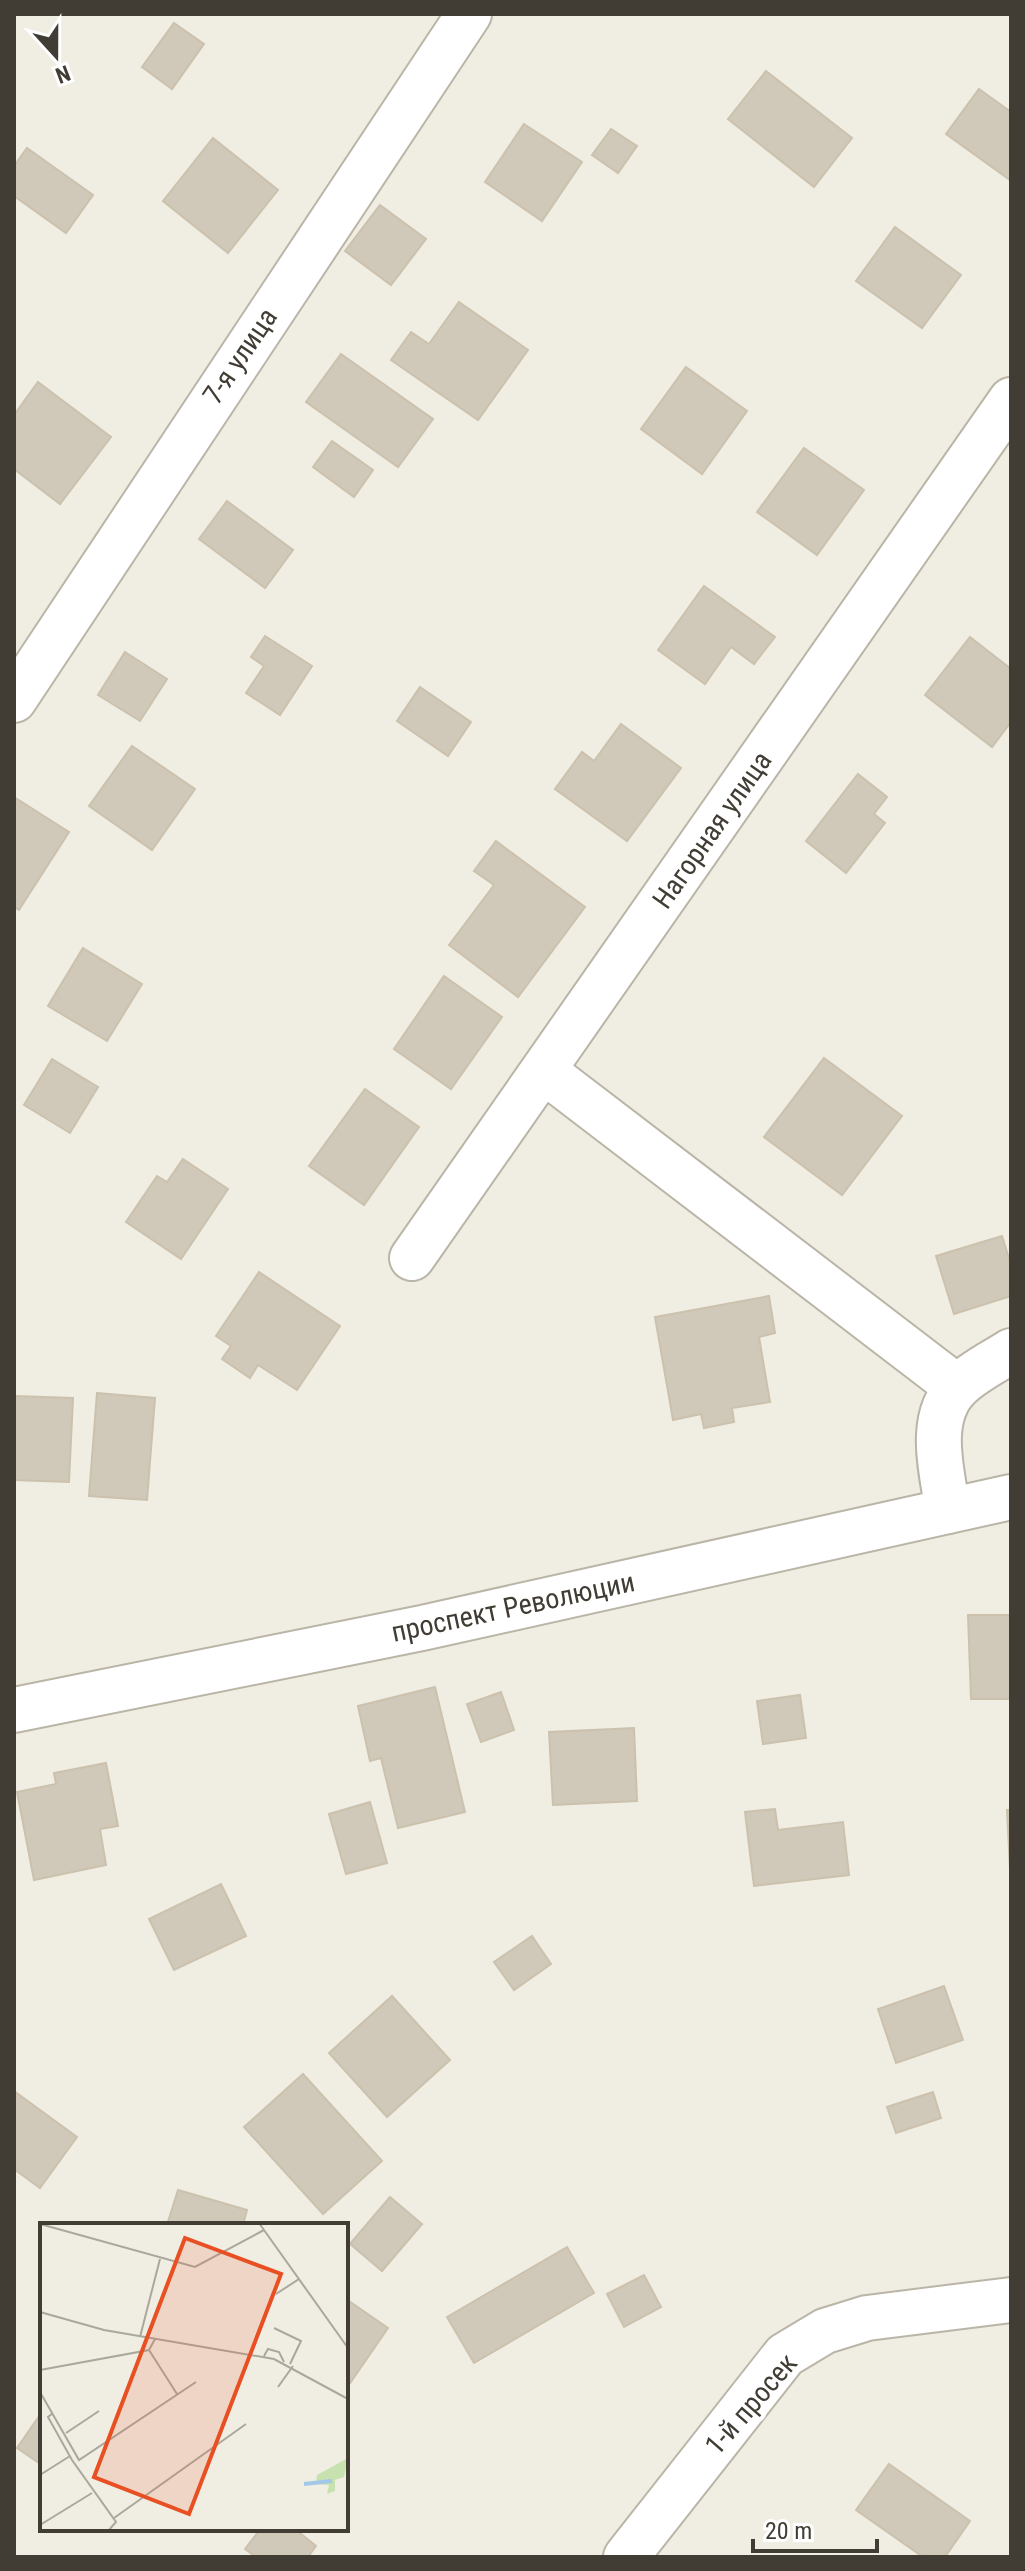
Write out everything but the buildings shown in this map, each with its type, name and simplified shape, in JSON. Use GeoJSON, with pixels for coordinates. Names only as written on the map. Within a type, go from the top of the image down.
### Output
{"type":"FeatureCollection","features":[{"type":"Feature","properties":{"kind":"street","name":"7-я улица"},"geometry":{"type":"LineString","coordinates":[[14,700],[469,14]]}},
{"type":"Feature","properties":{"kind":"street","name":"Нагорная улица"},"geometry":{"type":"LineString","coordinates":[[412,1258],[1011,400]]}},
{"type":"Feature","properties":{"kind":"street"},"geometry":{"type":"LineString","coordinates":[[544,1071],[957,1387]]}},
{"type":"Feature","properties":{"kind":"street"},"geometry":{"type":"LineString","coordinates":[[948,1511],[939,1451],[940,1420],[957,1387],[1011,1351]]}},
{"type":"Feature","properties":{"kind":"street","name":"проспект Революции"},"geometry":{"type":"LineString","coordinates":[[14,1710],[422,1628],[1011,1497]]}},
{"type":"Feature","properties":{"kind":"street","name":"1-й просек"},"geometry":{"type":"LineString","coordinates":[[626,2557],[785,2355],[825,2331],[867,2318],[1011,2300]]}}]}
